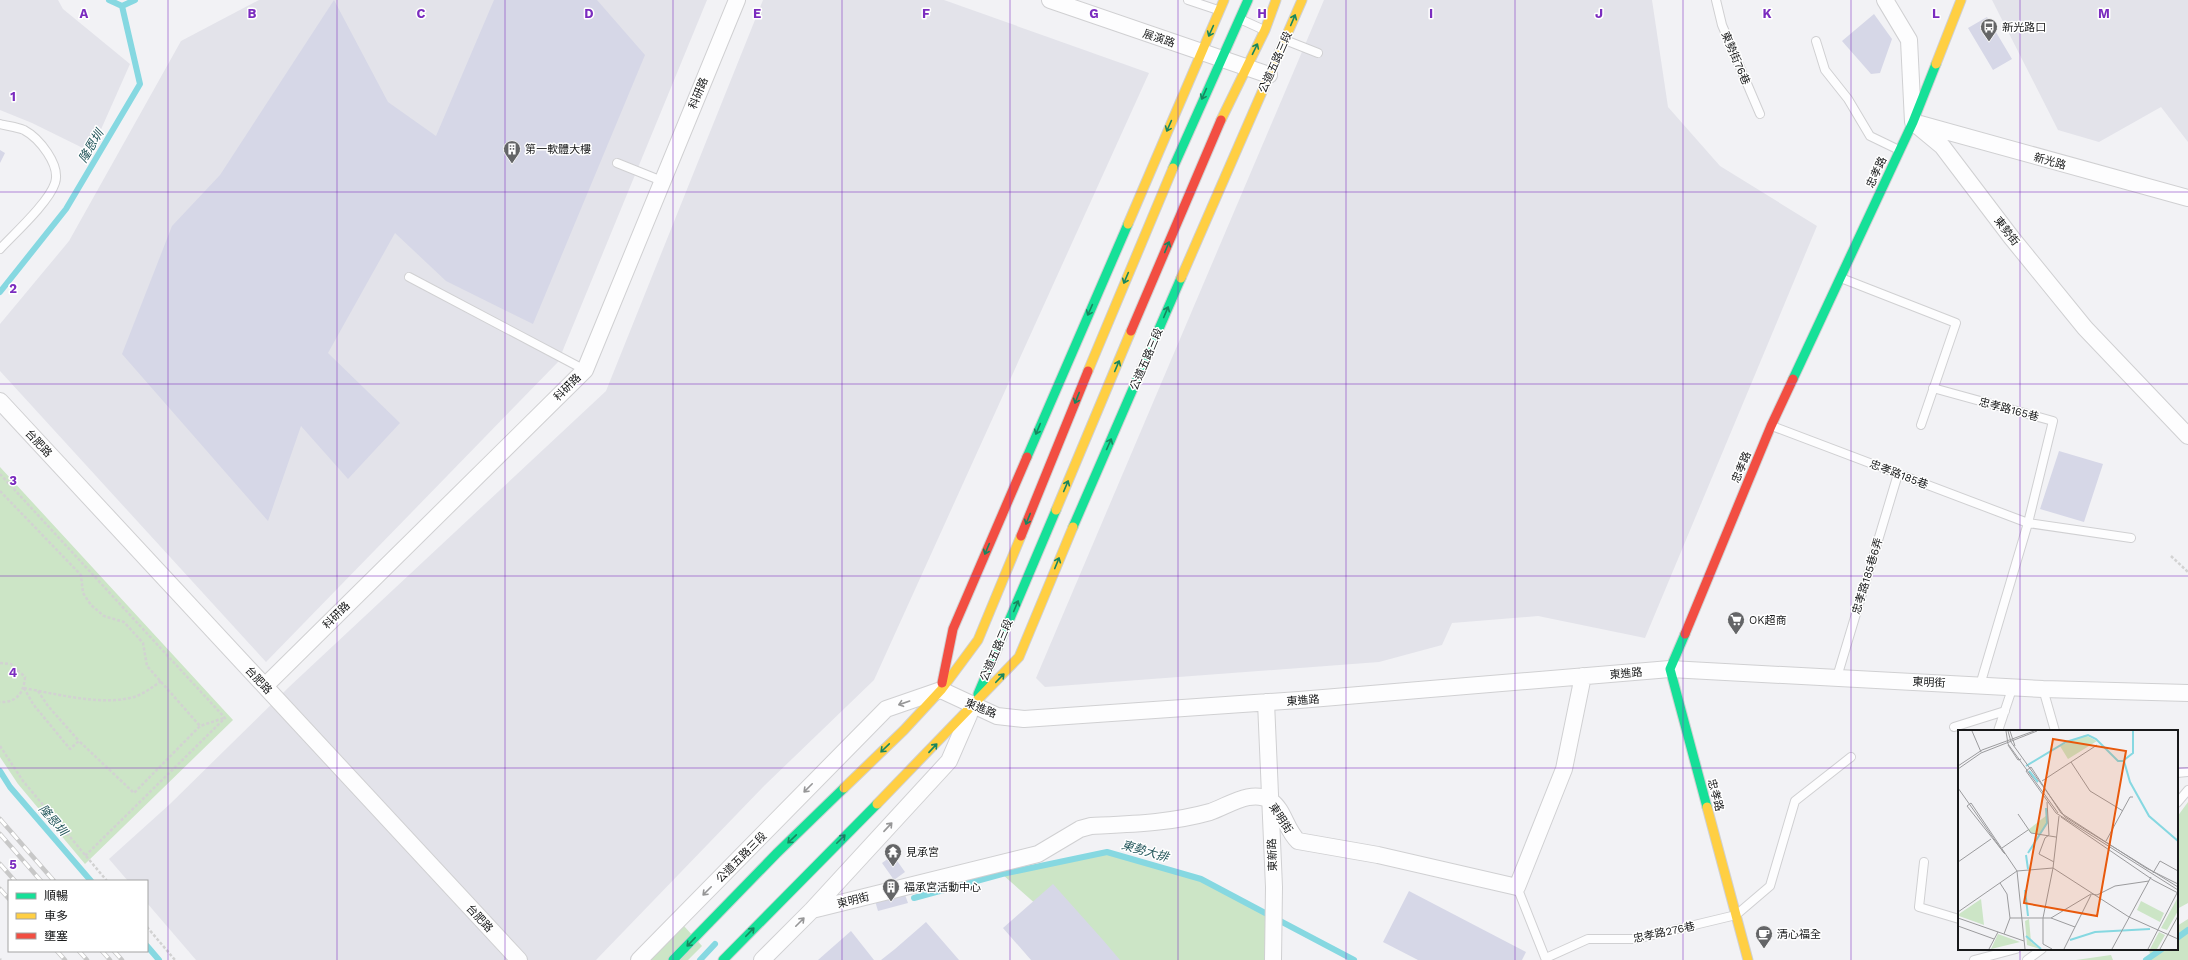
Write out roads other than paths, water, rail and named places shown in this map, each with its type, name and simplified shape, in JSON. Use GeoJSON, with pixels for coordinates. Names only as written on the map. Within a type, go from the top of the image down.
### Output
{"type":"FeatureCollection","features":[{"type":"Feature","properties":{"kind":"street","name":"科研路"},"geometry":{"type":"LineString","coordinates":[[265,686],[584,370],[737,0]]}},
{"type":"Feature","properties":{"kind":"street","name":"展演路"},"geometry":{"type":"LineString","coordinates":[[1050,0],[1269,75]]}},
{"type":"Feature","properties":{"kind":"street","name":"公道五路三段"},"geometry":{"type":"LineString","coordinates":[[673,960],[777,854],[904,730],[941,690],[978,640],[1105,330],[1221,59],[1230,15],[1224,0]]}},
{"type":"Feature","properties":{"kind":"street","name":"公道五路三段"},"geometry":{"type":"LineString","coordinates":[[941,690],[954,629],[1202,52],[1230,15],[1248,0]]}},
{"type":"Feature","properties":{"kind":"street","name":"公道五路三段"},"geometry":{"type":"LineString","coordinates":[[723,960],[1019,658],[1062,552],[1269,75],[1275,35],[1276,0]]}},
{"type":"Feature","properties":{"kind":"street","name":"公道五路三段"},"geometry":{"type":"LineString","coordinates":[[762,960],[812,910],[949,762],[1229,101],[1246,68],[1275,35],[1302,0]]}},
{"type":"Feature","properties":{"kind":"street"},"geometry":{"type":"LineString","coordinates":[[1885,0],[1909,40],[1913,122]]}},
{"type":"Feature","properties":{"kind":"street","name":"忠孝路"},"geometry":{"type":"LineString","coordinates":[[1748,960],[1670,669],[1771,426],[1913,122],[1961,0]]}},
{"type":"Feature","properties":{"kind":"street","name":"新光路"},"geometry":{"type":"LineString","coordinates":[[1913,122],[2188,198]]}},
{"type":"Feature","properties":{"kind":"street","name":"東勢街"},"geometry":{"type":"LineString","coordinates":[[1913,122],[1942,146],[2011,237],[2085,328],[2188,436]]}},
{"type":"Feature","properties":{"kind":"street","name":"台肥路"},"geometry":{"type":"LineString","coordinates":[[0,401],[519,960]]}},
{"type":"Feature","properties":{"kind":"street","name":"東進路"},"geometry":{"type":"LineString","coordinates":[[941,690],[997,716],[1024,719],[1266,702],[1670,669]]}},
{"type":"Feature","properties":{"kind":"street","name":"東明街"},"geometry":{"type":"LineString","coordinates":[[1670,669],[2013,686],[2044,689],[2188,693]]}},
{"type":"Feature","properties":{"kind":"street"},"geometry":{"type":"LineString","coordinates":[[1517,887],[1564,769],[1583,676]]}},
{"type":"Feature","properties":{"kind":"street","name":"公道五路三段"},"geometry":{"type":"LineString","coordinates":[[639,960],[886,709],[941,690]]}},
{"type":"Feature","properties":{"kind":"street","name":"東新路"},"geometry":{"type":"LineString","coordinates":[[1266,702],[1274,887],[1274,954]]}},
{"type":"Feature","properties":{"kind":"street","name":"東明街"},"geometry":{"type":"LineString","coordinates":[[812,910],[1038,854],[1080,829],[1092,826],[1167,822],[1208,812],[1244,798],[1255,796],[1270,800],[1281,814],[1293,836],[1298,841],[1378,855],[1517,887]]}},
{"type":"Feature","properties":{"kind":"lane"},"geometry":{"type":"LineString","coordinates":[[1188,0],[1230,15],[1318,53]]}},
{"type":"Feature","properties":{"kind":"lane","name":"東勢街76巷"},"geometry":{"type":"LineString","coordinates":[[1716,0],[1722,25],[1760,114]]}},
{"type":"Feature","properties":{"kind":"lane"},"geometry":{"type":"LineString","coordinates":[[1816,41],[1825,70],[1848,99],[1870,136],[1899,151]]}},
{"type":"Feature","properties":{"kind":"lane"},"geometry":{"type":"LineString","coordinates":[[0,124],[23,130],[41,143],[53,164],[56,182],[46,199],[0,249]]}},
{"type":"Feature","properties":{"kind":"lane"},"geometry":{"type":"LineString","coordinates":[[617,163],[662,181]]}},
{"type":"Feature","properties":{"kind":"lane"},"geometry":{"type":"LineString","coordinates":[[409,277],[584,370]]}},
{"type":"Feature","properties":{"kind":"lane"},"geometry":{"type":"LineString","coordinates":[[1840,278],[1956,323],[1921,425]]}},
{"type":"Feature","properties":{"kind":"lane","name":"忠孝路165巷"},"geometry":{"type":"LineString","coordinates":[[1933,388],[2053,421],[2028,523]]}},
{"type":"Feature","properties":{"kind":"lane","name":"忠孝路185巷"},"geometry":{"type":"LineString","coordinates":[[1771,426],[2028,523],[2131,538]]}},
{"type":"Feature","properties":{"kind":"lane","name":"忠孝路185巷6弄"},"geometry":{"type":"LineString","coordinates":[[1837,677],[1898,474]]}},
{"type":"Feature","properties":{"kind":"lane"},"geometry":{"type":"LineString","coordinates":[[1980,685],[2028,523]]}},
{"type":"Feature","properties":{"kind":"lane"},"geometry":{"type":"LineString","coordinates":[[1998,730],[2013,686]]}},
{"type":"Feature","properties":{"kind":"lane"},"geometry":{"type":"LineString","coordinates":[[2044,689],[2055,730]]}},
{"type":"Feature","properties":{"kind":"lane"},"geometry":{"type":"LineString","coordinates":[[1954,728],[2005,711]]}},
{"type":"Feature","properties":{"kind":"lane"},"geometry":{"type":"LineString","coordinates":[[1736,915],[1770,886],[1795,801],[1851,757]]}},
{"type":"Feature","properties":{"kind":"lane"},"geometry":{"type":"LineString","coordinates":[[2178,801],[2188,790]]}},
{"type":"Feature","properties":{"kind":"lane"},"geometry":{"type":"LineString","coordinates":[[1924,862],[1920,907],[1958,919]]}},
{"type":"Feature","properties":{"kind":"lane"},"geometry":{"type":"LineString","coordinates":[[1517,887],[1546,959]]}},
{"type":"Feature","properties":{"kind":"lane","name":"忠孝路276巷"},"geometry":{"type":"LineString","coordinates":[[1546,959],[1588,939],[1636,939],[1736,915]]}},
{"type":"Feature","properties":{"kind":"lane"},"geometry":{"type":"LineString","coordinates":[[1974,960],[2012,950]]}},
{"type":"Feature","properties":{"kind":"lane"},"geometry":{"type":"LineString","coordinates":[[2027,960],[2041,950]]}},
{"type":"Feature","properties":{"kind":"waterway"},"geometry":{"type":"LineString","coordinates":[[109,0],[122,6]]}},
{"type":"Feature","properties":{"kind":"waterway","name":"隆恩圳"},"geometry":{"type":"LineString","coordinates":[[122,6],[135,0]]}},
{"type":"Feature","properties":{"kind":"waterway","name":"隆恩圳"},"geometry":{"type":"LineString","coordinates":[[0,292],[66,209],[140,84],[122,6]]}},
{"type":"Feature","properties":{"kind":"waterway","name":"隆恩圳"},"geometry":{"type":"LineString","coordinates":[[0,771],[10,787],[90,880]]}},
{"type":"Feature","properties":{"kind":"waterway","name":"東勢大排"},"geometry":{"type":"LineString","coordinates":[[914,898],[1002,874],[1107,852],[1201,879],[1354,960]]}},
{"type":"Feature","properties":{"kind":"waterway","name":"東勢大排"},"geometry":{"type":"LineString","coordinates":[[2178,937],[2188,930]]}},
{"type":"Feature","properties":{"kind":"waterway","name":"東勢大排"},"geometry":{"type":"LineString","coordinates":[[700,960],[715,944]]}},
{"type":"Feature","properties":{"kind":"waterway","name":"隆恩圳"},"geometry":{"type":"LineString","coordinates":[[148,947],[159,960]]}},
{"type":"Feature","properties":{"kind":"waterway","name":"東勢大排"},"geometry":{"type":"LineString","coordinates":[[2146,960],[2161,950]]}},
{"type":"Feature","properties":{"kind":"railway"},"geometry":{"type":"LineString","coordinates":[[0,819],[53,880]]}},
{"type":"Feature","properties":{"kind":"railway"},"geometry":{"type":"LineString","coordinates":[[0,834],[40,880]]}},
{"type":"Feature","properties":{"kind":"railway"},"geometry":{"type":"LineString","coordinates":[[0,864],[14,880]]}},
{"type":"Feature","properties":{"kind":"railway"},"geometry":{"type":"LineString","coordinates":[[0,889],[8,898]]}},
{"type":"Feature","properties":{"kind":"railway"},"geometry":{"type":"LineString","coordinates":[[58,952],[65,960]]}},
{"type":"Feature","properties":{"kind":"railway"},"geometry":{"type":"LineString","coordinates":[[80,952],[87,960]]}},
{"type":"Feature","properties":{"kind":"railway"},"geometry":{"type":"LineString","coordinates":[[103,952],[110,960]]}},
{"type":"Feature","properties":{"kind":"railway"},"geometry":{"type":"LineString","coordinates":[[115,952],[122,960]]}},
{"type":"Feature","properties":{"kind":"place","name":"新光路口"},"geometry":{"type":"Point","coordinates":[1989,42]}},
{"type":"Feature","properties":{"kind":"place","name":"第一軟體大樓"},"geometry":{"type":"Point","coordinates":[512,164]}},
{"type":"Feature","properties":{"kind":"place","name":"OK超商"},"geometry":{"type":"Point","coordinates":[1736,635]}},
{"type":"Feature","properties":{"kind":"place","name":"見承宮"},"geometry":{"type":"Point","coordinates":[893,867]}},
{"type":"Feature","properties":{"kind":"place","name":"福承宮活動中心"},"geometry":{"type":"Point","coordinates":[891,902]}},
{"type":"Feature","properties":{"kind":"place","name":"清心福全"},"geometry":{"type":"Point","coordinates":[1764,949]}}]}
